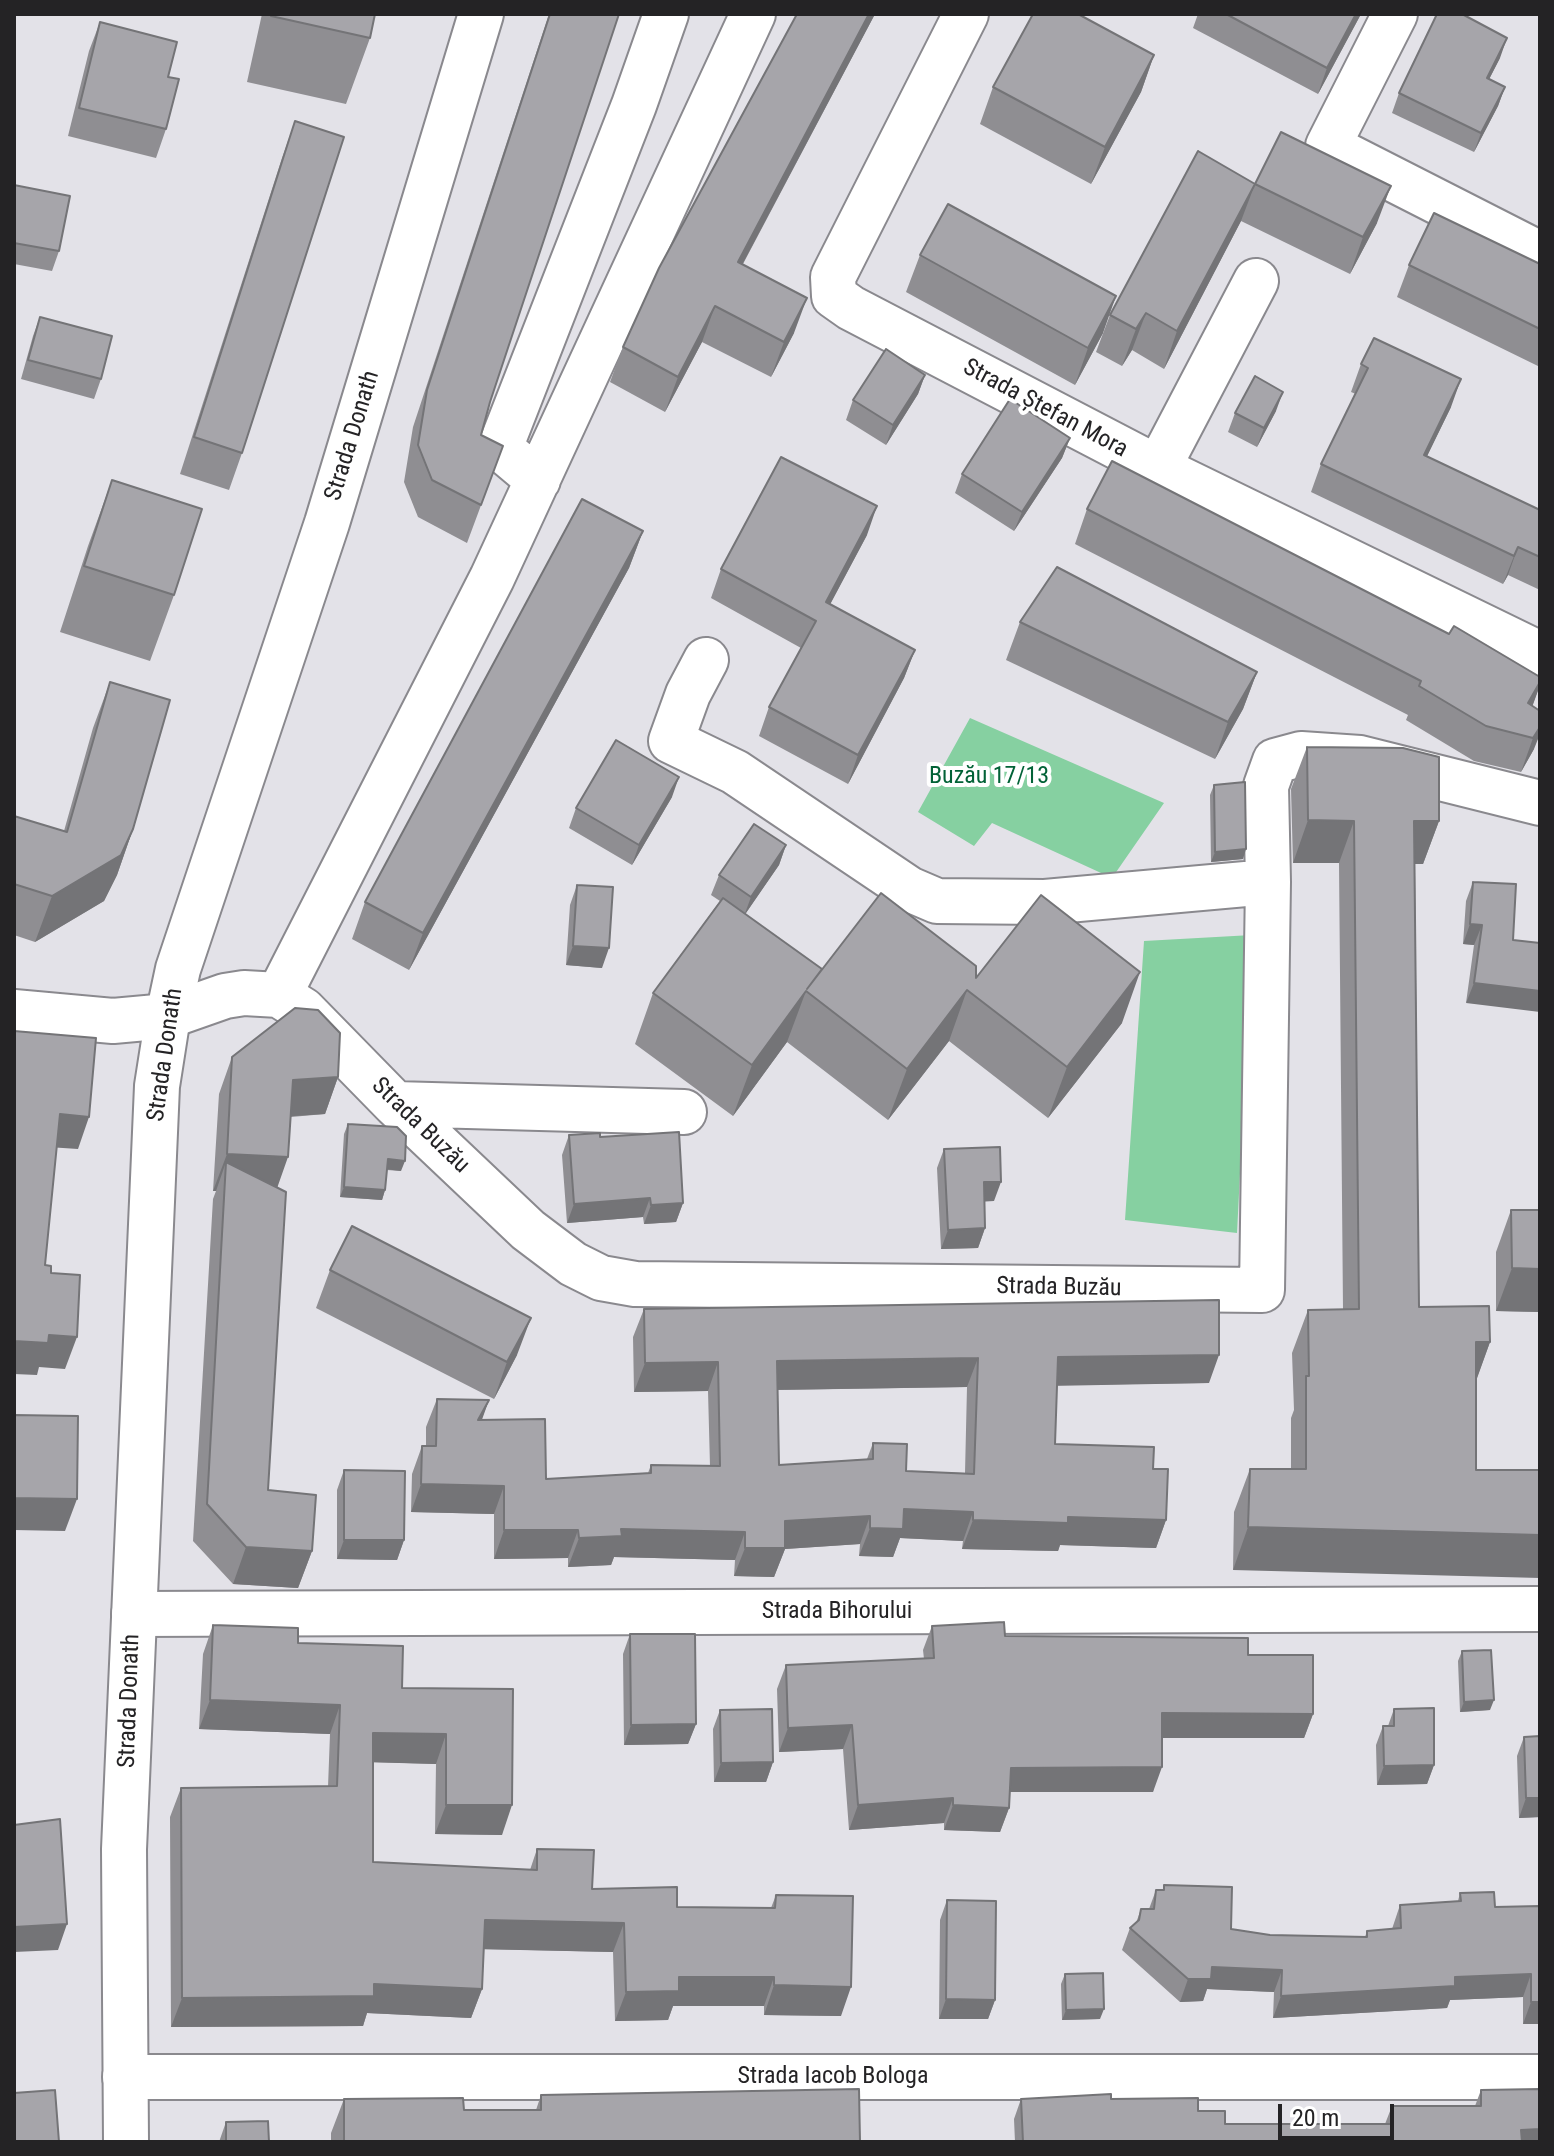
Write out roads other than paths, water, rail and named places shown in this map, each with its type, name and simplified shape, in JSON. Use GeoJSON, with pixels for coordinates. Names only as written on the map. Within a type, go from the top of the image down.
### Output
{"type":"FeatureCollection","features":[{"type":"Feature","properties":{"kind":"street","name":"Strada Donath"},"geometry":{"type":"LineString","coordinates":[[126,2142],[124,1849],[157,1086],[168,1016],[178,969],[327,523],[481,14]]}},
{"type":"Feature","properties":{"kind":"street"},"geometry":{"type":"LineString","coordinates":[[538,480],[500,448],[634,105],[666,14]]}},
{"type":"Feature","properties":{"kind":"street"},"geometry":{"type":"LineString","coordinates":[[14,1012],[113,1021],[168,1016],[225,996],[265,992],[279,995],[421,720],[538,480],[753,14]]}},
{"type":"Feature","properties":{"kind":"street","name":"Strada Ștefan Mora"},"geometry":{"type":"LineString","coordinates":[[966,14],[833,277],[834,296],[851,308],[1158,468],[1540,654]]}},
{"type":"Feature","properties":{"kind":"street"},"geometry":{"type":"LineString","coordinates":[[1395,14],[1328,146],[1540,254]]}},
{"type":"Feature","properties":{"kind":"street"},"geometry":{"type":"LineString","coordinates":[[1158,468],[1256,281]]}},
{"type":"Feature","properties":{"kind":"street"},"geometry":{"type":"LineString","coordinates":[[706,660],[688,694],[671,741],[735,772],[909,889],[937,901],[1045,902],[1268,882]]}},
{"type":"Feature","properties":{"kind":"street","name":"Strada Buzău"},"geometry":{"type":"LineString","coordinates":[[279,995],[303,1010],[395,1104],[528,1230],[573,1264],[601,1278],[635,1284],[1262,1290],[1268,882],[1266,786],[1275,761],[1301,754],[1360,758],[1540,803]]}},
{"type":"Feature","properties":{"kind":"street"},"geometry":{"type":"LineString","coordinates":[[395,1104],[684,1112]]}},
{"type":"Feature","properties":{"kind":"street","name":"Strada Bihorului"},"geometry":{"type":"LineString","coordinates":[[134,1614],[1540,1609]]}},
{"type":"Feature","properties":{"kind":"street","name":"Strada Iacob Bologa"},"geometry":{"type":"LineString","coordinates":[[125,2077],[1540,2077]]}},
{"type":"Feature","properties":{"kind":"park label","name":"Buzău 17/13"},"geometry":{"type":"Point","coordinates":[989,777]}}]}
